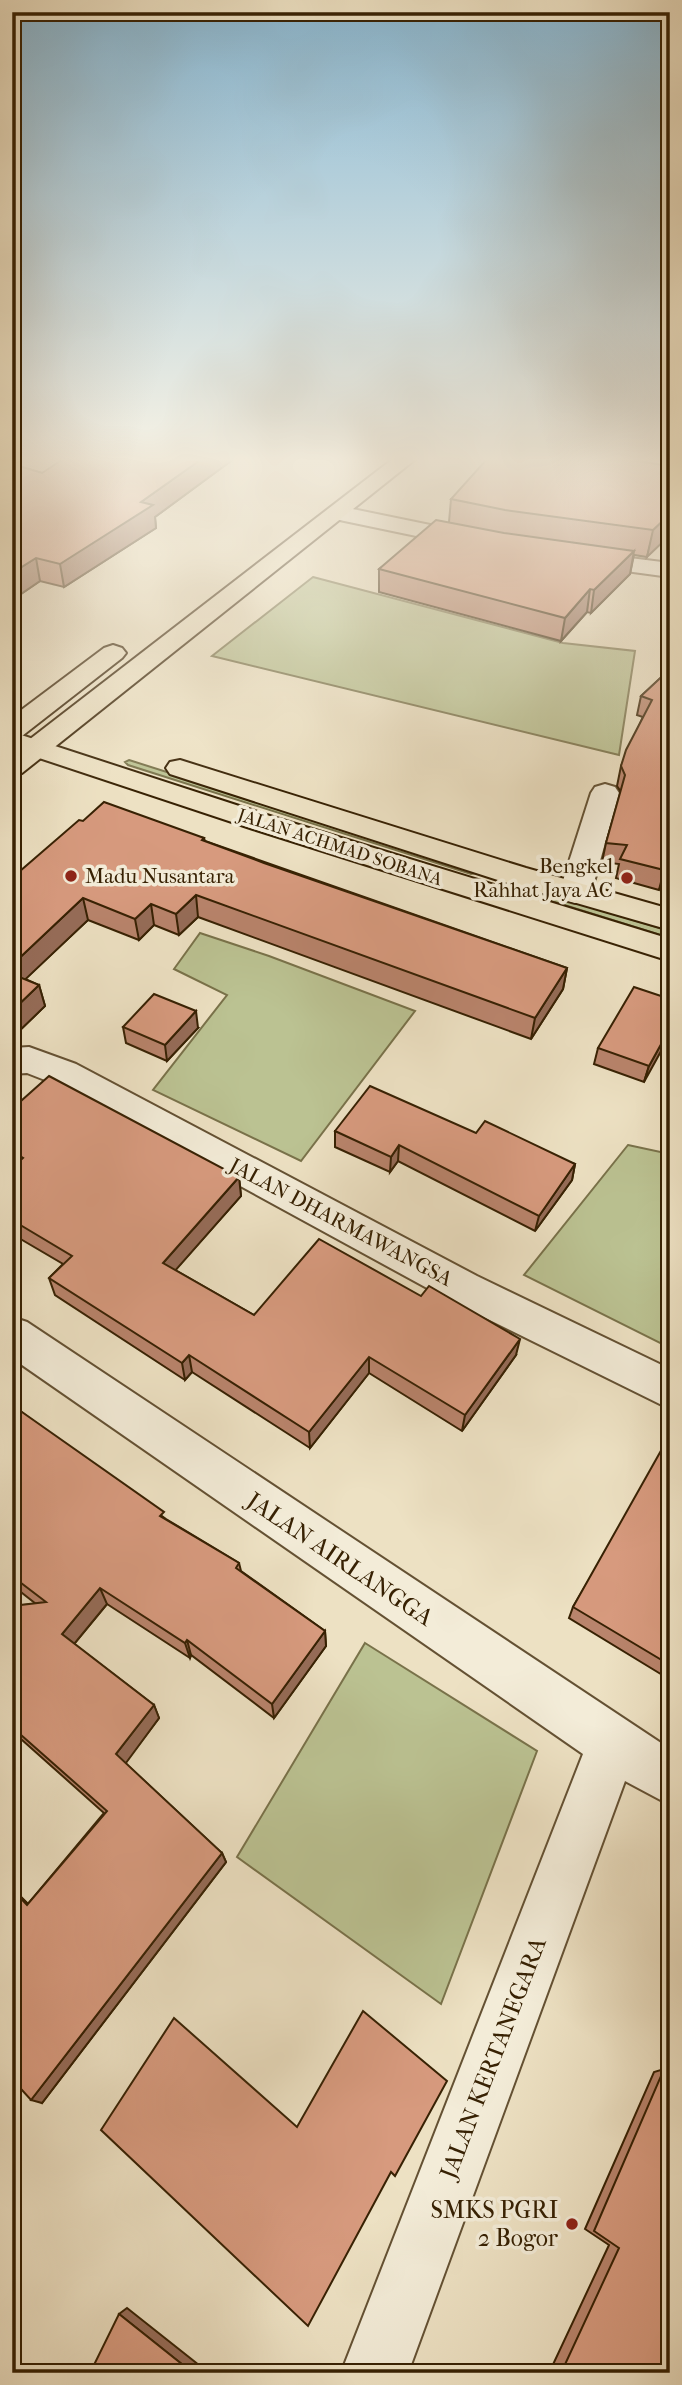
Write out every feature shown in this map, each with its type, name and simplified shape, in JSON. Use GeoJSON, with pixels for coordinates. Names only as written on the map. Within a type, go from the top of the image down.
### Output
{"type":"FeatureCollection","features":[{"type":"Feature","properties":{"kind":"main road"},"geometry":{"type":"LineString","coordinates":[[60,729],[266,569]]}},
{"type":"Feature","properties":{"kind":"main road"},"geometry":{"type":"LineString","coordinates":[[12,767],[22,734],[130,640]]}},
{"type":"Feature","properties":{"kind":"main road","name":"JALAN ACHMAD SOBANA"},"geometry":{"type":"LineString","coordinates":[[22,734],[60,729],[508,887],[670,950]]}},
{"type":"Feature","properties":{"kind":"main road","name":"JALAN ACHMAD SOBANA"},"geometry":{"type":"LineString","coordinates":[[22,734],[508,887],[575,893],[670,920]]}},
{"type":"Feature","properties":{"kind":"street"},"geometry":{"type":"LineString","coordinates":[[575,893],[605,793]]}},
{"type":"Feature","properties":{"kind":"street","name":"JALAN DHARMAWANGSA"},"geometry":{"type":"LineString","coordinates":[[12,1061],[29,1060],[64,1073],[463,1287],[670,1390]]}},
{"type":"Feature","properties":{"kind":"street","name":"JALAN AIRLANGGA"},"geometry":{"type":"LineString","coordinates":[[12,1335],[613,1744],[670,1779]]}},
{"type":"Feature","properties":{"kind":"street","name":"JALAN KERTANEGARA"},"geometry":{"type":"LineString","coordinates":[[374,2373],[613,1744]]}},
{"type":"Feature","properties":{"kind":"green space"},"geometry":{"type":"Polygon","coordinates":[[[313,577],[563,643],[635,651],[619,755],[212,656],[313,577]]]}},
{"type":"Feature","properties":{"kind":"green space"},"geometry":{"type":"Polygon","coordinates":[[[129,760],[475,870],[477,873],[471,874],[128,765],[125,762],[129,760]]]}},
{"type":"Feature","properties":{"kind":"green space"},"geometry":{"type":"Polygon","coordinates":[[[539,892],[670,931],[670,938],[542,898],[537,896],[539,892]]]}},
{"type":"Feature","properties":{"kind":"green space"},"geometry":{"type":"Polygon","coordinates":[[[200,933],[415,1011],[301,1161],[153,1090],[227,995],[174,969],[200,933]]]}},
{"type":"Feature","properties":{"kind":"green space"},"geometry":{"type":"Polygon","coordinates":[[[628,1145],[670,1154],[670,1348],[524,1275],[628,1145]]]}},
{"type":"Feature","properties":{"kind":"green space"},"geometry":{"type":"Polygon","coordinates":[[[365,1643],[537,1751],[441,2004],[237,1857],[365,1643]]]}},
{"type":"Feature","properties":{"kind":"building"},"geometry":{"type":"Polygon","coordinates":[[[380,569],[615,569],[594,590],[590,589],[565,618],[380,569]]]}},
{"type":"Feature","properties":{"kind":"building"},"geometry":{"type":"Polygon","coordinates":[[[670,669],[670,867],[666,866],[664,870],[620,859],[627,845],[606,843],[625,775],[621,766],[626,750],[652,700],[641,696],[670,669]]]}},
{"type":"Feature","properties":{"kind":"building"},"geometry":{"type":"Polygon","coordinates":[[[104,802],[264,863],[567,968],[535,1018],[196,895],[176,914],[151,904],[135,919],[83,898],[12,965],[12,878],[104,802]]]}},
{"type":"Feature","properties":{"kind":"building"},"geometry":{"type":"Polygon","coordinates":[[[12,974],[39,985],[12,1011],[12,974]]]}},
{"type":"Feature","properties":{"kind":"building"},"geometry":{"type":"Polygon","coordinates":[[[634,987],[670,999],[670,1028],[649,1066],[598,1048],[634,987]]]}},
{"type":"Feature","properties":{"kind":"building"},"geometry":{"type":"Polygon","coordinates":[[[154,994],[196,1011],[165,1045],[123,1027],[154,994]]]}},
{"type":"Feature","properties":{"kind":"building"},"geometry":{"type":"Polygon","coordinates":[[[49,1076],[239,1177],[163,1263],[254,1315],[319,1239],[421,1296],[429,1286],[520,1339],[465,1415],[369,1357],[309,1432],[189,1355],[182,1363],[49,1278],[72,1256],[12,1220],[12,1168],[23,1158],[12,1151],[12,1109],[49,1076]]]}},
{"type":"Feature","properties":{"kind":"building"},"geometry":{"type":"Polygon","coordinates":[[[370,1086],[476,1133],[485,1121],[575,1164],[539,1216],[399,1145],[391,1157],[335,1131],[370,1086]]]}},
{"type":"Feature","properties":{"kind":"building"},"geometry":{"type":"Polygon","coordinates":[[[12,1405],[164,1512],[160,1516],[239,1563],[236,1568],[325,1631],[272,1704],[187,1640],[185,1643],[100,1588],[62,1634],[154,1705],[116,1754],[222,1853],[31,2100],[12,2079],[12,1889],[27,1905],[107,1811],[12,1727],[12,1606],[46,1602],[12,1576],[12,1405]]]}},
{"type":"Feature","properties":{"kind":"building"},"geometry":{"type":"Polygon","coordinates":[[[667,1440],[670,1442],[670,1665],[573,1607],[667,1440]]]}},
{"type":"Feature","properties":{"kind":"building"},"geometry":{"type":"Polygon","coordinates":[[[363,2011],[447,2081],[395,2176],[391,2172],[308,2326],[101,2130],[174,2018],[297,2127],[363,2011]]]}},
{"type":"Feature","properties":{"kind":"building"},"geometry":{"type":"Polygon","coordinates":[[[664,2069],[670,2072],[670,2373],[561,2373],[619,2248],[594,2231],[664,2069]]]}},
{"type":"Feature","properties":{"kind":"building"},"geometry":{"type":"Polygon","coordinates":[[[119,2314],[193,2373],[90,2373],[119,2314]]]}},
{"type":"Feature","properties":{"kind":"place","name":"Madu Nusantara"},"geometry":{"type":"Point","coordinates":[71,876]}},
{"type":"Feature","properties":{"kind":"place","name":"Bengkel Rahhat Jaya AC"},"geometry":{"type":"Point","coordinates":[627,878]}},
{"type":"Feature","properties":{"kind":"place","name":"SMKS PGRI 2 Bogor"},"geometry":{"type":"Point","coordinates":[572,2224]}}]}
